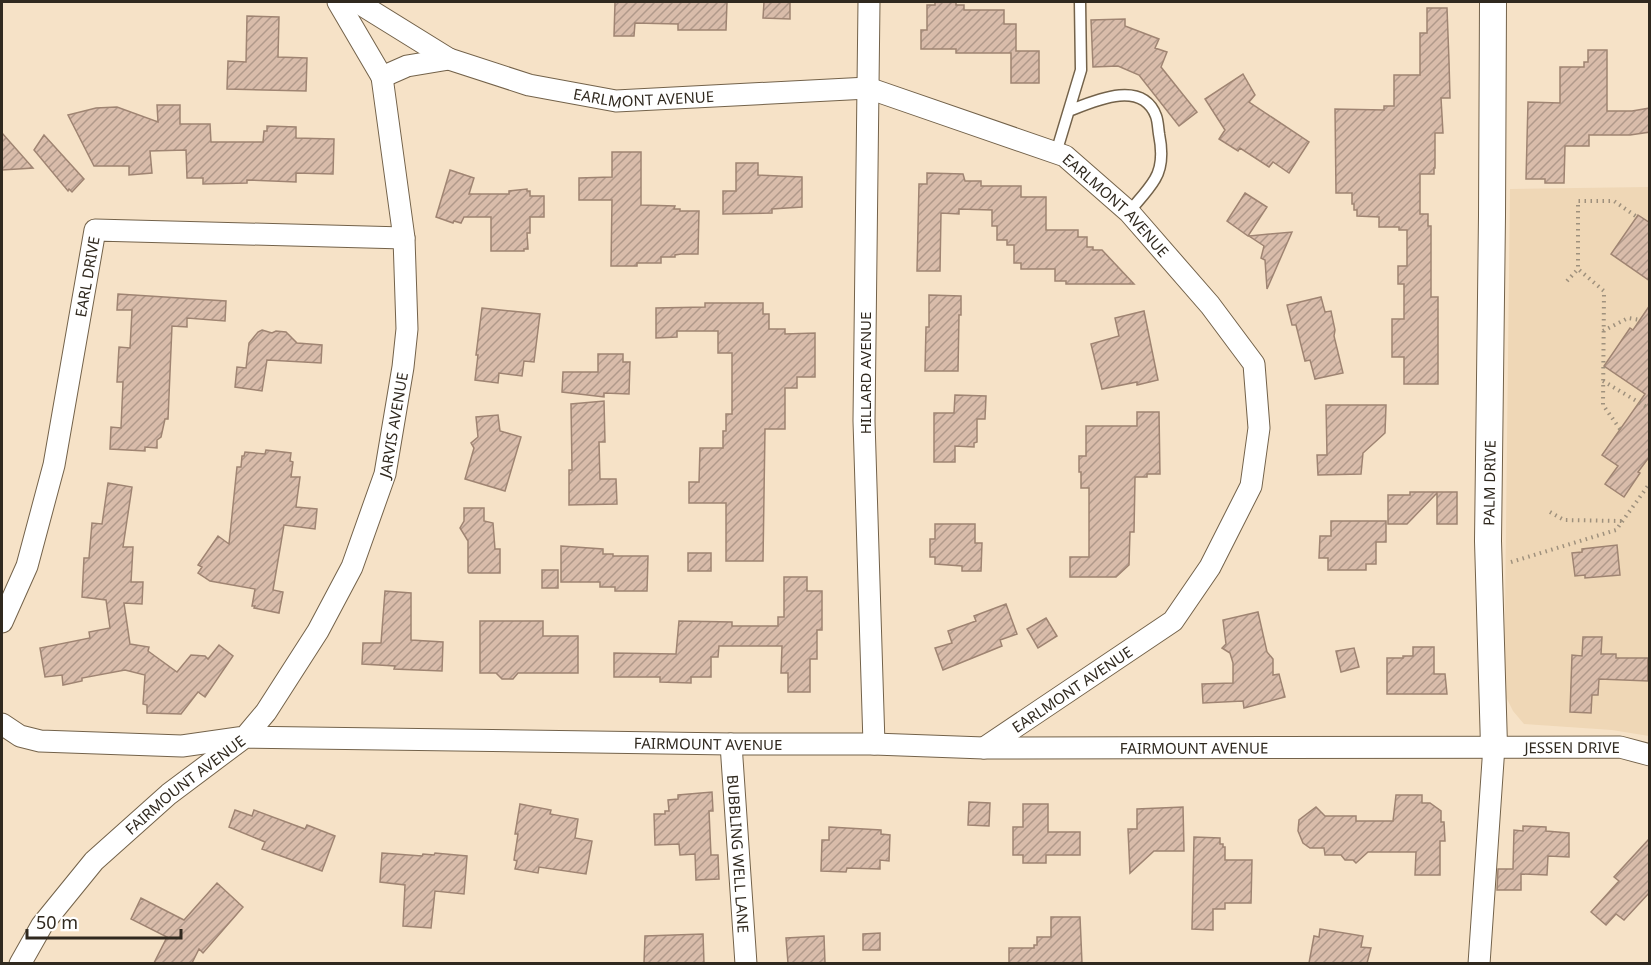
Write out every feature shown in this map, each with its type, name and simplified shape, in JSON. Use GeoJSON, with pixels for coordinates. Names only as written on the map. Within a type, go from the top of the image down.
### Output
{"type":"FeatureCollection","features":[{"type":"Feature","properties":{"kind":"street"},"geometry":{"type":"LineString","coordinates":[[338,2],[382,77]]}},
{"type":"Feature","properties":{"kind":"street"},"geometry":{"type":"LineString","coordinates":[[357,2],[448,59]]}},
{"type":"Feature","properties":{"kind":"street","name":"HILLARD AVENUE"},"geometry":{"type":"LineString","coordinates":[[869,2],[864,421],[874,744]]}},
{"type":"Feature","properties":{"kind":"street","name":"PALM DRIVE"},"geometry":{"type":"LineString","coordinates":[[1479,963],[1494,746],[1488,541],[1492,2]]}},
{"type":"Feature","properties":{"kind":"street","name":"EARLMONT AVENUE"},"geometry":{"type":"LineString","coordinates":[[382,77],[406,66],[448,59],[529,86],[616,101],[868,88],[1065,156],[1129,213],[1210,305],[1254,364],[1259,428],[1251,486],[1210,567],[1173,621],[984,748]]}},
{"type":"Feature","properties":{"kind":"street","name":"JARVIS AVENUE"},"geometry":{"type":"LineString","coordinates":[[245,737],[266,712],[318,630],[352,567],[385,474],[403,368],[407,329],[404,238],[382,77]]}},
{"type":"Feature","properties":{"kind":"street","name":"EARL DRIVE"},"geometry":{"type":"LineString","coordinates":[[2,622],[27,566],[54,465],[95,230],[404,238]]}},
{"type":"Feature","properties":{"kind":"street"},"geometry":{"type":"LineString","coordinates":[[2,724],[20,735],[40,741],[182,746],[245,737]]}},
{"type":"Feature","properties":{"kind":"street","name":"FAIRMOUNT AVENUE"},"geometry":{"type":"LineString","coordinates":[[20,963],[42,925],[94,861],[169,794],[245,737],[874,744],[984,748],[1494,746]]}},
{"type":"Feature","properties":{"kind":"street","name":"BUBBLING WELL LANE"},"geometry":{"type":"LineString","coordinates":[[731,744],[746,963]]}},
{"type":"Feature","properties":{"kind":"street","name":"JESSEN DRIVE"},"geometry":{"type":"LineString","coordinates":[[1494,746],[1620,747],[1650,755]]}},
{"type":"Feature","properties":{"kind":"lane"},"geometry":{"type":"LineString","coordinates":[[1056,153],[1081,70],[1080,2]]}},
{"type":"Feature","properties":{"kind":"lane"},"geometry":{"type":"LineString","coordinates":[[1069,111],[1099,99],[1123,95],[1144,100],[1156,114],[1161,162],[1155,179],[1129,213]]}},
{"type":"Feature","properties":{"kind":"path"},"geometry":{"type":"LineString","coordinates":[[1567,281],[1578,269],[1578,201],[1614,201],[1637,217]]}},
{"type":"Feature","properties":{"kind":"path"},"geometry":{"type":"LineString","coordinates":[[1578,269],[1604,291],[1603,405],[1620,429]]}},
{"type":"Feature","properties":{"kind":"path"},"geometry":{"type":"LineString","coordinates":[[1603,331],[1628,318],[1640,320]]}},
{"type":"Feature","properties":{"kind":"path"},"geometry":{"type":"LineString","coordinates":[[1603,381],[1650,410]]}},
{"type":"Feature","properties":{"kind":"path"},"geometry":{"type":"LineString","coordinates":[[1506,563],[1616,530],[1650,483]]}},
{"type":"Feature","properties":{"kind":"path"},"geometry":{"type":"LineString","coordinates":[[1643,491],[1650,495]]}},
{"type":"Feature","properties":{"kind":"path"},"geometry":{"type":"LineString","coordinates":[[1550,512],[1564,520],[1622,521]]}},
{"type":"Feature","properties":{"kind":"shaded area"},"geometry":{"type":"Polygon","coordinates":[[[1649,187],[1649,736],[1612,730],[1524,724],[1513,711],[1504,693],[1510,189],[1649,187]]]}},
{"type":"Feature","properties":{"kind":"building"},"geometry":{"type":"Polygon","coordinates":[[[615,2],[727,2],[726,30],[678,30],[678,24],[635,23],[634,36],[614,36],[615,2]]]}},
{"type":"Feature","properties":{"kind":"building"},"geometry":{"type":"Polygon","coordinates":[[[764,2],[790,2],[790,19],[763,18],[764,2]]]}},
{"type":"Feature","properties":{"kind":"building"},"geometry":{"type":"Polygon","coordinates":[[[935,2],[956,2],[956,5],[964,5],[964,10],[1004,10],[1004,24],[1016,24],[1016,51],[1039,51],[1039,83],[1011,83],[1011,53],[956,53],[956,49],[921,49],[921,30],[927,30],[927,5],[935,5],[935,2]]]}},
{"type":"Feature","properties":{"kind":"building"},"geometry":{"type":"Polygon","coordinates":[[[1427,8],[1447,8],[1449,61],[1450,98],[1441,98],[1443,133],[1435,133],[1434,174],[1420,174],[1420,214],[1428,214],[1428,226],[1431,226],[1431,297],[1438,297],[1438,384],[1404,384],[1404,357],[1392,357],[1392,319],[1404,319],[1404,284],[1398,284],[1398,266],[1407,266],[1407,230],[1399,230],[1399,227],[1379,227],[1379,217],[1357,216],[1357,210],[1354,210],[1354,204],[1352,204],[1352,193],[1336,193],[1335,109],[1384,110],[1384,106],[1394,106],[1394,75],[1420,75],[1420,33],[1427,33],[1427,8]]]}},
{"type":"Feature","properties":{"kind":"building"},"geometry":{"type":"Polygon","coordinates":[[[247,16],[279,17],[278,57],[307,58],[306,91],[227,89],[228,61],[246,62],[247,16]]]}},
{"type":"Feature","properties":{"kind":"building"},"geometry":{"type":"Polygon","coordinates":[[[1125,19],[1125,26],[1159,39],[1155,48],[1167,52],[1161,67],[1197,112],[1179,126],[1139,75],[1118,66],[1093,67],[1091,20],[1125,19]]]}},
{"type":"Feature","properties":{"kind":"building"},"geometry":{"type":"Polygon","coordinates":[[[1588,50],[1607,50],[1607,111],[1650,108],[1650,132],[1630,135],[1589,135],[1589,146],[1565,146],[1564,183],[1545,183],[1545,179],[1526,179],[1528,102],[1560,103],[1560,67],[1584,67],[1584,62],[1588,62],[1588,50]]]}},
{"type":"Feature","properties":{"kind":"building"},"geometry":{"type":"Polygon","coordinates":[[[1243,74],[1255,95],[1249,102],[1309,142],[1289,173],[1273,162],[1269,167],[1240,148],[1238,151],[1219,139],[1225,130],[1205,99],[1243,74]]]}},
{"type":"Feature","properties":{"kind":"building"},"geometry":{"type":"Polygon","coordinates":[[[157,105],[180,105],[180,124],[210,124],[211,142],[263,142],[267,126],[296,127],[296,138],[334,139],[333,174],[296,173],[296,182],[247,180],[247,183],[203,184],[203,178],[187,178],[186,150],[150,151],[152,173],[129,175],[129,166],[94,166],[68,115],[96,108],[117,107],[158,122],[157,105]]]}},
{"type":"Feature","properties":{"kind":"building"},"geometry":{"type":"Polygon","coordinates":[[[2,133],[33,168],[2,170],[2,133]]]}},
{"type":"Feature","properties":{"kind":"building"},"geometry":{"type":"Polygon","coordinates":[[[44,135],[84,179],[72,192],[69,189],[68,191],[34,150],[44,135]]]}},
{"type":"Feature","properties":{"kind":"building"},"geometry":{"type":"Polygon","coordinates":[[[612,152],[641,152],[641,205],[675,206],[674,209],[680,209],[680,211],[699,211],[698,254],[661,257],[661,263],[611,266],[612,200],[579,200],[579,178],[612,177],[612,152]]]}},
{"type":"Feature","properties":{"kind":"building"},"geometry":{"type":"Polygon","coordinates":[[[736,163],[758,163],[758,175],[802,177],[802,207],[772,209],[772,213],[723,214],[723,191],[736,191],[736,163]]]}},
{"type":"Feature","properties":{"kind":"building"},"geometry":{"type":"Polygon","coordinates":[[[450,170],[474,178],[469,194],[509,194],[509,191],[527,189],[530,191],[530,196],[544,196],[544,217],[530,217],[530,233],[527,233],[528,249],[491,251],[491,217],[464,217],[461,223],[454,221],[453,223],[436,217],[450,170]]]}},
{"type":"Feature","properties":{"kind":"building"},"geometry":{"type":"Polygon","coordinates":[[[927,173],[963,174],[965,181],[981,181],[981,186],[1021,186],[1021,197],[1046,197],[1046,230],[1078,230],[1078,237],[1087,237],[1087,247],[1102,250],[1134,284],[1066,284],[1066,281],[1055,281],[1055,269],[1021,269],[1021,263],[1014,263],[1014,245],[1007,245],[1007,240],[997,240],[997,226],[992,226],[992,210],[959,209],[959,214],[941,213],[940,271],[917,271],[919,184],[927,184],[927,173]]]}},
{"type":"Feature","properties":{"kind":"building"},"geometry":{"type":"Polygon","coordinates":[[[1245,193],[1267,207],[1248,236],[1227,221],[1245,193]]]}},
{"type":"Feature","properties":{"kind":"building"},"geometry":{"type":"Polygon","coordinates":[[[1638,215],[1650,223],[1650,281],[1611,254],[1638,215]]]}},
{"type":"Feature","properties":{"kind":"building"},"geometry":{"type":"Polygon","coordinates":[[[1292,232],[1267,289],[1265,260],[1261,258],[1264,246],[1249,236],[1292,232]]]}},
{"type":"Feature","properties":{"kind":"building"},"geometry":{"type":"Polygon","coordinates":[[[118,294],[226,301],[225,321],[187,318],[187,327],[172,326],[168,419],[165,419],[161,437],[157,440],[157,448],[145,447],[145,451],[110,449],[111,427],[121,428],[123,382],[117,382],[119,347],[130,348],[132,310],[117,310],[118,294]]]}},
{"type":"Feature","properties":{"kind":"building"},"geometry":{"type":"Polygon","coordinates":[[[929,295],[961,296],[958,371],[925,371],[929,295]]]}},
{"type":"Feature","properties":{"kind":"building"},"geometry":{"type":"Polygon","coordinates":[[[1321,297],[1325,312],[1331,311],[1334,336],[1343,373],[1315,379],[1310,360],[1305,361],[1296,325],[1292,325],[1287,305],[1321,297]]]}},
{"type":"Feature","properties":{"kind":"building"},"geometry":{"type":"Polygon","coordinates":[[[705,303],[763,303],[763,314],[769,314],[769,329],[785,329],[785,334],[815,333],[815,377],[797,377],[797,388],[785,388],[785,429],[765,429],[763,561],[726,561],[726,503],[689,503],[689,482],[699,482],[700,448],[723,448],[726,414],[732,414],[732,353],[718,353],[718,331],[677,331],[677,337],[656,338],[656,308],[705,307],[705,303]]]}},
{"type":"Feature","properties":{"kind":"building"},"geometry":{"type":"Polygon","coordinates":[[[1650,305],[1650,456],[1624,497],[1605,484],[1618,466],[1602,455],[1645,394],[1604,366],[1630,328],[1633,330],[1650,305]]]}},
{"type":"Feature","properties":{"kind":"building"},"geometry":{"type":"Polygon","coordinates":[[[482,308],[540,314],[534,362],[524,361],[522,376],[499,373],[498,383],[475,380],[482,308]]]}},
{"type":"Feature","properties":{"kind":"building"},"geometry":{"type":"Polygon","coordinates":[[[1144,311],[1158,380],[1102,389],[1091,344],[1119,336],[1115,318],[1144,311]]]}},
{"type":"Feature","properties":{"kind":"building"},"geometry":{"type":"Polygon","coordinates":[[[262,330],[272,333],[286,332],[297,343],[322,345],[321,363],[267,360],[262,391],[235,387],[237,367],[246,368],[249,343],[262,330]]]}},
{"type":"Feature","properties":{"kind":"building"},"geometry":{"type":"Polygon","coordinates":[[[598,354],[623,354],[623,362],[630,362],[629,394],[604,393],[604,397],[562,392],[563,372],[598,372],[598,354]]]}},
{"type":"Feature","properties":{"kind":"building"},"geometry":{"type":"Polygon","coordinates":[[[955,395],[986,396],[985,419],[977,419],[977,442],[974,443],[974,447],[955,446],[955,462],[934,462],[934,413],[954,413],[955,395]]]}},
{"type":"Feature","properties":{"kind":"building"},"geometry":{"type":"Polygon","coordinates":[[[604,401],[605,442],[599,442],[600,479],[616,479],[617,504],[569,505],[569,470],[572,470],[571,404],[604,401]]]}},
{"type":"Feature","properties":{"kind":"building"},"geometry":{"type":"Polygon","coordinates":[[[1326,405],[1386,405],[1385,433],[1363,453],[1361,474],[1318,475],[1317,455],[1327,455],[1326,405]]]}},
{"type":"Feature","properties":{"kind":"building"},"geometry":{"type":"Polygon","coordinates":[[[1137,412],[1159,412],[1160,474],[1135,477],[1134,532],[1130,532],[1129,565],[1116,577],[1070,577],[1070,557],[1089,557],[1089,488],[1081,488],[1081,472],[1079,472],[1079,456],[1086,456],[1086,426],[1137,426],[1137,412]]]}},
{"type":"Feature","properties":{"kind":"building"},"geometry":{"type":"Polygon","coordinates":[[[498,415],[500,431],[521,437],[505,491],[465,479],[474,448],[471,443],[478,437],[476,417],[498,415]]]}},
{"type":"Feature","properties":{"kind":"building"},"geometry":{"type":"Polygon","coordinates":[[[266,450],[291,453],[290,461],[293,462],[291,477],[300,477],[296,507],[317,509],[315,529],[284,525],[273,590],[283,592],[279,613],[252,606],[255,589],[210,581],[198,573],[202,567],[198,565],[218,536],[229,544],[237,467],[241,467],[242,456],[245,452],[265,454],[266,450]]]}},
{"type":"Feature","properties":{"kind":"building"},"geometry":{"type":"Polygon","coordinates":[[[108,483],[132,487],[123,547],[133,547],[131,582],[143,582],[142,604],[124,603],[130,644],[149,647],[148,651],[177,672],[191,655],[205,656],[208,659],[219,645],[233,656],[205,697],[198,692],[181,714],[147,713],[147,705],[143,704],[145,675],[125,670],[82,678],[82,681],[63,685],[62,675],[45,677],[40,648],[90,638],[89,632],[110,628],[106,600],[82,597],[84,558],[89,558],[92,523],[102,524],[108,483]]]}},
{"type":"Feature","properties":{"kind":"building"},"geometry":{"type":"Polygon","coordinates":[[[1410,492],[1457,492],[1457,524],[1437,524],[1437,493],[1407,524],[1388,524],[1388,495],[1410,495],[1410,492]]]}},
{"type":"Feature","properties":{"kind":"building"},"geometry":{"type":"Polygon","coordinates":[[[464,508],[484,508],[484,521],[493,523],[495,549],[500,549],[500,573],[468,572],[468,541],[460,528],[464,521],[464,508]]]}},
{"type":"Feature","properties":{"kind":"building"},"geometry":{"type":"Polygon","coordinates":[[[1331,521],[1386,521],[1386,542],[1376,542],[1376,564],[1366,564],[1366,570],[1328,570],[1328,558],[1319,558],[1320,536],[1331,536],[1331,521]]]}},
{"type":"Feature","properties":{"kind":"building"},"geometry":{"type":"Polygon","coordinates":[[[935,524],[975,524],[975,543],[982,543],[981,571],[962,571],[962,566],[935,564],[935,557],[930,557],[930,539],[935,539],[935,524]]]}},
{"type":"Feature","properties":{"kind":"building"},"geometry":{"type":"Polygon","coordinates":[[[1617,545],[1620,575],[1585,578],[1585,575],[1575,576],[1572,553],[1582,552],[1582,549],[1617,545]]]}},
{"type":"Feature","properties":{"kind":"building"},"geometry":{"type":"Polygon","coordinates":[[[561,546],[603,549],[603,554],[613,554],[613,556],[648,556],[647,591],[615,591],[615,587],[600,587],[600,582],[561,582],[561,546]]]}},
{"type":"Feature","properties":{"kind":"building"},"geometry":{"type":"Polygon","coordinates":[[[688,553],[711,553],[711,571],[688,571],[688,553]]]}},
{"type":"Feature","properties":{"kind":"building"},"geometry":{"type":"Polygon","coordinates":[[[542,570],[558,570],[558,588],[542,588],[542,570]]]}},
{"type":"Feature","properties":{"kind":"building"},"geometry":{"type":"Polygon","coordinates":[[[784,577],[807,577],[807,591],[822,591],[822,630],[817,630],[817,659],[810,659],[810,692],[788,692],[788,673],[781,673],[782,646],[719,646],[718,657],[711,657],[711,677],[691,677],[691,683],[660,682],[660,677],[614,677],[614,653],[676,654],[679,621],[732,622],[732,626],[778,626],[778,617],[784,617],[784,577]]]}},
{"type":"Feature","properties":{"kind":"building"},"geometry":{"type":"Polygon","coordinates":[[[385,591],[411,593],[411,640],[443,642],[442,671],[394,669],[395,666],[362,664],[363,643],[381,643],[385,591]]]}},
{"type":"Feature","properties":{"kind":"building"},"geometry":{"type":"Polygon","coordinates":[[[1006,604],[1017,634],[1000,640],[1002,646],[943,670],[935,648],[952,643],[948,631],[976,621],[974,616],[1006,604]]]}},
{"type":"Feature","properties":{"kind":"building"},"geometry":{"type":"Polygon","coordinates":[[[1258,612],[1267,652],[1273,659],[1273,675],[1279,674],[1285,697],[1244,708],[1243,701],[1203,703],[1202,684],[1233,683],[1233,663],[1230,653],[1222,648],[1226,644],[1223,620],[1258,612]]]}},
{"type":"Feature","properties":{"kind":"building"},"geometry":{"type":"Polygon","coordinates":[[[1046,618],[1057,636],[1038,648],[1027,629],[1046,618]]]}},
{"type":"Feature","properties":{"kind":"building"},"geometry":{"type":"Polygon","coordinates":[[[480,621],[543,621],[543,636],[578,636],[578,673],[518,673],[513,679],[502,679],[496,673],[480,673],[480,621]]]}},
{"type":"Feature","properties":{"kind":"building"},"geometry":{"type":"Polygon","coordinates":[[[1583,637],[1602,637],[1601,654],[1616,654],[1616,658],[1648,658],[1648,681],[1599,679],[1598,695],[1592,695],[1591,713],[1570,712],[1572,655],[1582,656],[1583,637]]]}},
{"type":"Feature","properties":{"kind":"building"},"geometry":{"type":"Polygon","coordinates":[[[1413,647],[1434,647],[1434,674],[1445,674],[1447,694],[1387,694],[1387,658],[1413,656],[1413,647]]]}},
{"type":"Feature","properties":{"kind":"building"},"geometry":{"type":"Polygon","coordinates":[[[1354,648],[1359,667],[1341,672],[1336,651],[1354,648]]]}},
{"type":"Feature","properties":{"kind":"building"},"geometry":{"type":"Polygon","coordinates":[[[712,792],[713,811],[709,811],[711,855],[718,855],[719,879],[696,880],[695,854],[680,855],[679,844],[655,845],[654,814],[665,814],[665,811],[669,811],[668,800],[678,799],[678,795],[712,792]]]}},
{"type":"Feature","properties":{"kind":"building"},"geometry":{"type":"Polygon","coordinates":[[[1396,795],[1422,795],[1422,803],[1430,803],[1441,811],[1445,841],[1440,841],[1440,875],[1415,875],[1416,852],[1368,852],[1356,863],[1353,860],[1345,860],[1341,855],[1325,855],[1324,848],[1310,848],[1303,843],[1298,831],[1299,820],[1316,807],[1325,816],[1356,816],[1356,821],[1393,821],[1396,795]]]}},
{"type":"Feature","properties":{"kind":"building"},"geometry":{"type":"Polygon","coordinates":[[[969,802],[990,803],[989,826],[968,825],[969,802]]]}},
{"type":"Feature","properties":{"kind":"building"},"geometry":{"type":"Polygon","coordinates":[[[520,804],[551,810],[550,814],[578,819],[575,838],[592,841],[586,874],[539,867],[538,873],[515,869],[518,834],[515,834],[520,804]]]}},
{"type":"Feature","properties":{"kind":"building"},"geometry":{"type":"Polygon","coordinates":[[[1023,804],[1048,804],[1048,832],[1080,832],[1080,855],[1046,855],[1046,863],[1023,863],[1023,855],[1013,855],[1013,827],[1023,827],[1023,804]]]}},
{"type":"Feature","properties":{"kind":"building"},"geometry":{"type":"Polygon","coordinates":[[[1183,807],[1184,851],[1154,851],[1130,873],[1128,829],[1137,829],[1137,809],[1183,807]]]}},
{"type":"Feature","properties":{"kind":"building"},"geometry":{"type":"Polygon","coordinates":[[[235,810],[252,816],[254,810],[305,829],[307,825],[335,836],[322,871],[262,849],[265,842],[229,827],[235,810]]]}},
{"type":"Feature","properties":{"kind":"building"},"geometry":{"type":"Polygon","coordinates":[[[1523,826],[1546,827],[1546,831],[1569,833],[1569,857],[1548,856],[1547,875],[1521,874],[1521,890],[1497,890],[1498,869],[1513,869],[1514,830],[1523,831],[1523,826]]]}},
{"type":"Feature","properties":{"kind":"building"},"geometry":{"type":"Polygon","coordinates":[[[829,827],[881,830],[881,834],[890,835],[889,861],[880,860],[880,869],[847,868],[846,872],[821,871],[822,840],[829,840],[829,827]]]}},
{"type":"Feature","properties":{"kind":"building"},"geometry":{"type":"Polygon","coordinates":[[[1194,837],[1220,838],[1220,844],[1225,847],[1225,860],[1252,860],[1251,903],[1225,903],[1225,909],[1213,909],[1213,930],[1192,929],[1194,837]]]}},
{"type":"Feature","properties":{"kind":"building"},"geometry":{"type":"Polygon","coordinates":[[[1650,838],[1650,892],[1624,920],[1616,914],[1606,925],[1591,912],[1619,881],[1614,877],[1650,838]]]}},
{"type":"Feature","properties":{"kind":"building"},"geometry":{"type":"Polygon","coordinates":[[[382,853],[422,856],[435,853],[467,856],[464,894],[435,891],[431,928],[403,926],[405,885],[380,882],[382,853]]]}},
{"type":"Feature","properties":{"kind":"building"},"geometry":{"type":"Polygon","coordinates":[[[217,883],[243,907],[203,953],[199,949],[192,963],[154,963],[167,937],[131,919],[141,898],[184,920],[217,883]]]}},
{"type":"Feature","properties":{"kind":"building"},"geometry":{"type":"Polygon","coordinates":[[[1051,917],[1080,917],[1082,963],[1009,963],[1009,948],[1034,948],[1034,945],[1037,945],[1037,937],[1051,937],[1051,917]]]}},
{"type":"Feature","properties":{"kind":"building"},"geometry":{"type":"Polygon","coordinates":[[[1320,929],[1363,936],[1361,947],[1371,948],[1367,963],[1309,963],[1314,936],[1319,937],[1320,929]]]}},
{"type":"Feature","properties":{"kind":"building"},"geometry":{"type":"Polygon","coordinates":[[[880,933],[880,950],[863,950],[863,934],[880,933]]]}},
{"type":"Feature","properties":{"kind":"building"},"geometry":{"type":"Polygon","coordinates":[[[703,934],[704,963],[644,963],[645,936],[703,934]]]}},
{"type":"Feature","properties":{"kind":"building"},"geometry":{"type":"Polygon","coordinates":[[[824,936],[825,963],[788,963],[786,938],[824,936]]]}}]}
